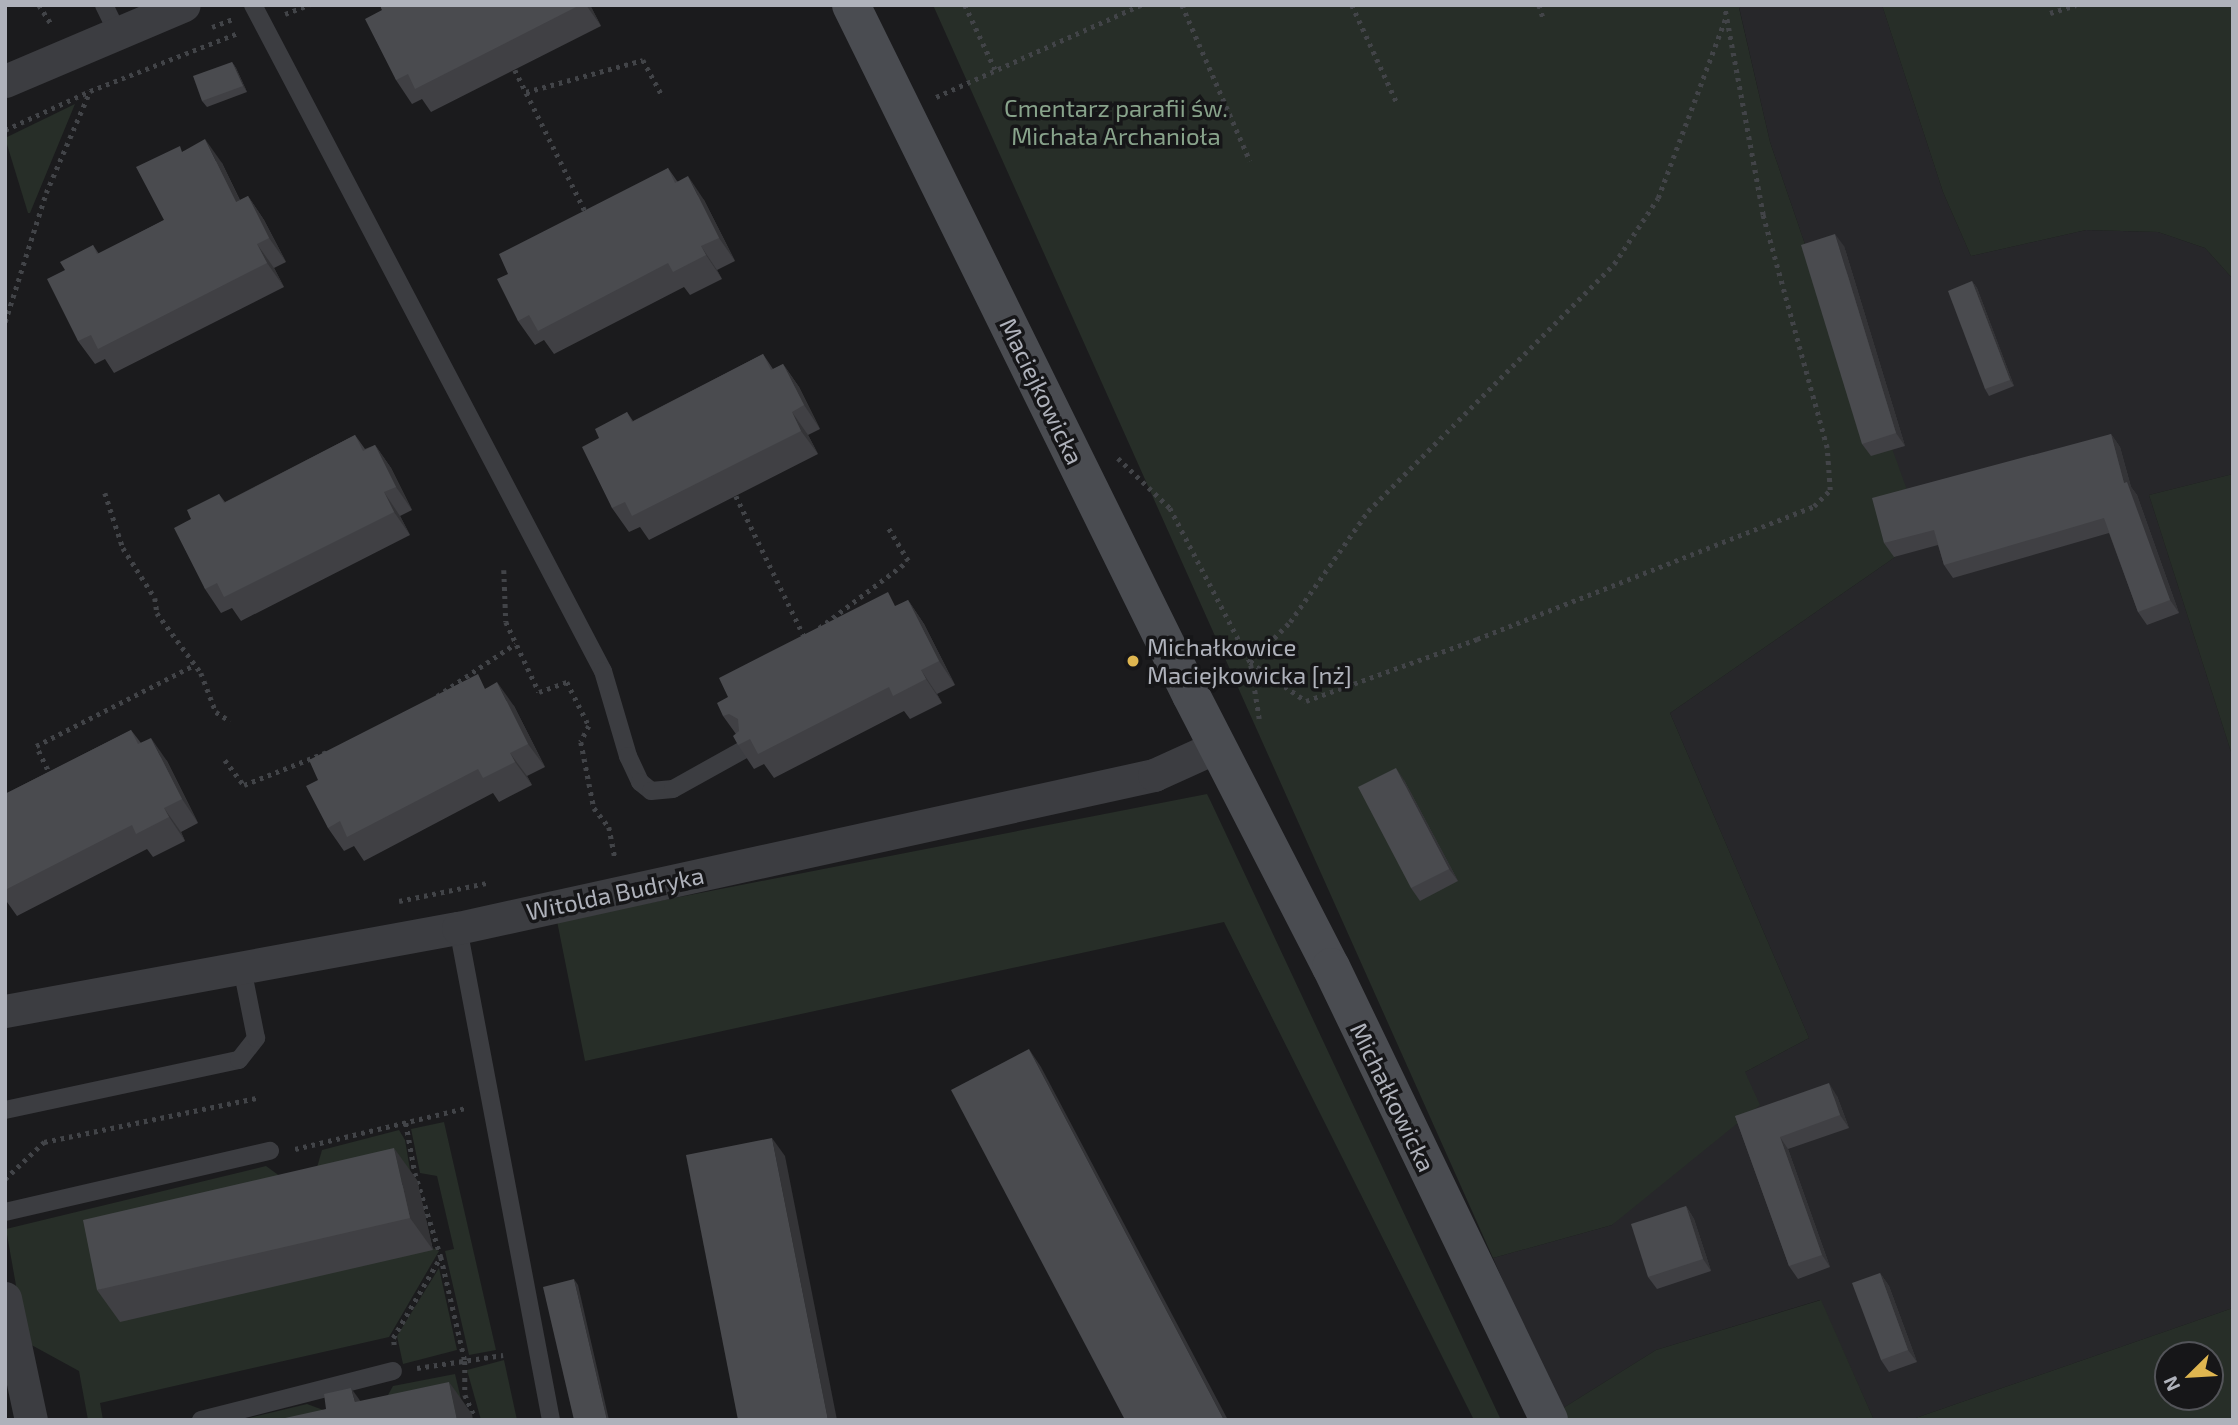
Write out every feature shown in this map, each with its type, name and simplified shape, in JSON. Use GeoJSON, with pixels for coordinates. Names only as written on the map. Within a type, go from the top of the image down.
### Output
{"type":"FeatureCollection","features":[{"type":"Feature","properties":{"kind":"street"},"geometry":{"type":"LineString","coordinates":[[5,81],[110,19],[184,5]]}},
{"type":"Feature","properties":{"kind":"street","name":"Maciejkowicka"},"geometry":{"type":"LineString","coordinates":[[851,5],[1225,761]]}},
{"type":"Feature","properties":{"kind":"street","name":"Witolda Budryka"},"geometry":{"type":"LineString","coordinates":[[5,1012],[458,928],[1225,761]]}},
{"type":"Feature","properties":{"kind":"street","name":"Michałkowicka"},"geometry":{"type":"LineString","coordinates":[[1225,761],[1331,967],[1549,1420]]}},
{"type":"Feature","properties":{"kind":"street"},"geometry":{"type":"LineString","coordinates":[[5,1298],[30,1420]]}},
{"type":"Feature","properties":{"kind":"lane"},"geometry":{"type":"LineString","coordinates":[[253,5],[603,671],[628,757],[640,782],[651,791],[673,789],[745,749]]}},
{"type":"Feature","properties":{"kind":"lane"},"geometry":{"type":"LineString","coordinates":[[458,928],[551,1420]]}},
{"type":"Feature","properties":{"kind":"lane"},"geometry":{"type":"LineString","coordinates":[[5,1110],[239,1060],[256,1038],[242,968]]}},
{"type":"Feature","properties":{"kind":"lane"},"geometry":{"type":"LineString","coordinates":[[5,1212],[270,1151]]}},
{"type":"Feature","properties":{"kind":"lane"},"geometry":{"type":"LineString","coordinates":[[201,1420],[393,1371]]}},
{"type":"Feature","properties":{"kind":"path"},"geometry":{"type":"LineString","coordinates":[[5,130],[90,92],[309,5]]}},
{"type":"Feature","properties":{"kind":"path"},"geometry":{"type":"LineString","coordinates":[[965,5],[995,69]]}},
{"type":"Feature","properties":{"kind":"path"},"geometry":{"type":"LineString","coordinates":[[929,100],[1141,5]]}},
{"type":"Feature","properties":{"kind":"path"},"geometry":{"type":"LineString","coordinates":[[1182,5],[1250,161]]}},
{"type":"Feature","properties":{"kind":"path"},"geometry":{"type":"LineString","coordinates":[[1352,5],[1398,103]]}},
{"type":"Feature","properties":{"kind":"path"},"geometry":{"type":"LineString","coordinates":[[1539,5],[1544,20]]}},
{"type":"Feature","properties":{"kind":"path"},"geometry":{"type":"LineString","coordinates":[[1250,662],[1306,701],[1477,639],[1790,517],[1814,506],[1830,490],[1827,448],[1763,215],[1724,5]]}},
{"type":"Feature","properties":{"kind":"path"},"geometry":{"type":"LineString","coordinates":[[2050,13],[2076,5]]}},
{"type":"Feature","properties":{"kind":"path"},"geometry":{"type":"LineString","coordinates":[[1250,662],[1290,622],[1368,510],[1614,264],[1658,198],[1726,16]]}},
{"type":"Feature","properties":{"kind":"path"},"geometry":{"type":"LineString","coordinates":[[526,92],[643,60],[663,97]]}},
{"type":"Feature","properties":{"kind":"path"},"geometry":{"type":"LineString","coordinates":[[515,70],[591,224]]}},
{"type":"Feature","properties":{"kind":"path"},"geometry":{"type":"LineString","coordinates":[[5,322],[46,193],[90,92]]}},
{"type":"Feature","properties":{"kind":"path"},"geometry":{"type":"LineString","coordinates":[[1115,454],[1170,508],[1250,662],[1259,719]]}},
{"type":"Feature","properties":{"kind":"path"},"geometry":{"type":"LineString","coordinates":[[105,493],[123,548],[155,598],[158,613],[201,673],[216,712],[230,721]]}},
{"type":"Feature","properties":{"kind":"path"},"geometry":{"type":"LineString","coordinates":[[736,496],[807,642],[827,620],[908,561],[887,526]]}},
{"type":"Feature","properties":{"kind":"path"},"geometry":{"type":"LineString","coordinates":[[504,570],[506,622],[539,692],[567,682],[589,726],[581,742],[594,808],[609,827],[615,858]]}},
{"type":"Feature","properties":{"kind":"path"},"geometry":{"type":"LineString","coordinates":[[425,703],[515,644]]}},
{"type":"Feature","properties":{"kind":"path"},"geometry":{"type":"LineString","coordinates":[[56,787],[36,746],[194,665]]}},
{"type":"Feature","properties":{"kind":"path"},"geometry":{"type":"LineString","coordinates":[[225,760],[244,785],[330,750]]}},
{"type":"Feature","properties":{"kind":"path"},"geometry":{"type":"LineString","coordinates":[[5,1179],[44,1142],[257,1098]]}},
{"type":"Feature","properties":{"kind":"path"},"geometry":{"type":"LineString","coordinates":[[270,1151],[293,1149],[491,1102]]}},
{"type":"Feature","properties":{"kind":"path"},"geometry":{"type":"LineString","coordinates":[[406,1123],[415,1172],[440,1257],[465,1361],[465,1395],[476,1420]]}},
{"type":"Feature","properties":{"kind":"path"},"geometry":{"type":"LineString","coordinates":[[293,1149],[296,1160]]}},
{"type":"Feature","properties":{"kind":"path"},"geometry":{"type":"LineString","coordinates":[[440,1257],[393,1338],[396,1363],[393,1371],[503,1355]]}},
{"type":"Feature","properties":{"kind":"shaded area"},"geometry":{"type":"Polygon","coordinates":[[[1882,5],[1943,192],[1971,256],[2086,230],[2158,232],[2205,248],[2233,279],[2233,474],[2149,495],[2233,758],[2233,1308],[1910,1420],[1874,1420],[1820,1300],[1656,1350],[1560,1410],[1493,1258],[1612,1225],[1745,1072],[1809,1038],[1670,713],[1924,537],[1809,256],[1770,142],[1739,7],[1882,5]]]}},
{"type":"Feature","properties":{"kind":"green space","name":"Cmentarz parafii św. Michała Archanioła"},"geometry":{"type":"Polygon","coordinates":[[[933,5],[1743,5],[1739,8],[1770,142],[1809,256],[1863,368],[1924,537],[1670,713],[1809,1038],[1745,1072],[1760,1105],[1612,1225],[1493,1258],[933,5]]]}},
{"type":"Feature","properties":{"kind":"green space"},"geometry":{"type":"Polygon","coordinates":[[[1882,5],[2233,5],[2233,279],[2205,248],[2158,232],[2086,230],[1971,256],[1943,192],[1882,5]]]}},
{"type":"Feature","properties":{"kind":"green space"},"geometry":{"type":"Polygon","coordinates":[[[75,104],[30,213],[28,213],[5,138],[75,104]]]}},
{"type":"Feature","properties":{"kind":"green space"},"geometry":{"type":"Polygon","coordinates":[[[2233,474],[2233,758],[2149,495],[2233,474]]]}},
{"type":"Feature","properties":{"kind":"green space"},"geometry":{"type":"Polygon","coordinates":[[[1207,794],[1501,1420],[1474,1420],[1224,922],[585,1061],[557,921],[1207,794]]]}},
{"type":"Feature","properties":{"kind":"green space"},"geometry":{"type":"Polygon","coordinates":[[[444,1122],[496,1350],[469,1355],[445,1251],[454,1249],[437,1176],[420,1173],[411,1129],[444,1122]]]}},
{"type":"Feature","properties":{"kind":"green space"},"geometry":{"type":"Polygon","coordinates":[[[399,1130],[405,1140],[412,1181],[314,1178],[322,1150],[399,1130]]]}},
{"type":"Feature","properties":{"kind":"green space"},"geometry":{"type":"Polygon","coordinates":[[[266,1166],[284,1179],[439,1251],[389,1337],[100,1403],[103,1420],[88,1420],[79,1371],[26,1342],[6,1229],[266,1166]]]}},
{"type":"Feature","properties":{"kind":"green space"},"geometry":{"type":"Polygon","coordinates":[[[439,1268],[457,1350],[403,1364],[397,1336],[439,1268]]]}},
{"type":"Feature","properties":{"kind":"green space"},"geometry":{"type":"Polygon","coordinates":[[[1821,1300],[1874,1420],[1565,1420],[1560,1410],[1656,1350],[1821,1300]]]}},
{"type":"Feature","properties":{"kind":"green space"},"geometry":{"type":"Polygon","coordinates":[[[2233,1308],[2233,1420],[1910,1420],[2233,1308]]]}},
{"type":"Feature","properties":{"kind":"green space"},"geometry":{"type":"Polygon","coordinates":[[[504,1360],[517,1420],[481,1420],[467,1370],[504,1360]]]}},
{"type":"Feature","properties":{"kind":"green space"},"geometry":{"type":"Polygon","coordinates":[[[455,1374],[465,1416],[446,1420],[374,1420],[393,1386],[455,1374]]]}},
{"type":"Feature","properties":{"kind":"green space"},"geometry":{"type":"Polygon","coordinates":[[[307,1404],[345,1418],[241,1420],[307,1404]]]}},
{"type":"Feature","properties":{"kind":"building"},"geometry":{"type":"Polygon","coordinates":[[[380,5],[580,5],[415,89],[408,74],[396,80],[365,19],[382,10],[380,5]]]}},
{"type":"Feature","properties":{"kind":"building"},"geometry":{"type":"Polygon","coordinates":[[[232,62],[243,86],[202,101],[193,76],[232,62]]]}},
{"type":"Feature","properties":{"kind":"building"},"geometry":{"type":"Polygon","coordinates":[[[205,139],[236,202],[248,196],[269,238],[257,244],[267,263],[98,349],[91,335],[78,341],[47,279],[65,270],[60,262],[93,245],[97,254],[164,220],[136,167],[180,146],[182,152],[205,139]]]}},
{"type":"Feature","properties":{"kind":"building"},"geometry":{"type":"Polygon","coordinates":[[[668,168],[675,183],[688,176],[719,238],[701,246],[706,255],[673,272],[668,263],[538,331],[529,315],[518,321],[497,279],[508,274],[499,254],[668,168]]]}},
{"type":"Feature","properties":{"kind":"building"},"geometry":{"type":"Polygon","coordinates":[[[1835,234],[1896,433],[1862,444],[1801,245],[1835,234]]]}},
{"type":"Feature","properties":{"kind":"building"},"geometry":{"type":"Polygon","coordinates":[[[1972,281],[2010,380],[1985,389],[1948,291],[1972,281]]]}},
{"type":"Feature","properties":{"kind":"building"},"geometry":{"type":"Polygon","coordinates":[[[763,354],[771,370],[783,364],[804,405],[792,412],[801,431],[632,516],[625,502],[612,508],[582,447],[599,438],[595,429],[627,412],[632,422],[763,354]]]}},
{"type":"Feature","properties":{"kind":"building"},"geometry":{"type":"Polygon","coordinates":[[[2111,434],[2124,483],[2127,482],[2170,600],[2138,612],[2104,518],[1944,565],[1934,530],[1884,543],[1872,498],[2111,434]]]}},
{"type":"Feature","properties":{"kind":"building"},"geometry":{"type":"Polygon","coordinates":[[[355,435],[363,451],[375,445],[396,487],[384,492],[394,512],[224,597],[217,583],[205,589],[174,528],[191,519],[187,510],[219,494],[224,503],[355,435]]]}},
{"type":"Feature","properties":{"kind":"building"},"geometry":{"type":"Polygon","coordinates":[[[888,592],[895,606],[908,600],[939,661],[921,670],[926,679],[893,696],[889,687],[758,754],[750,739],[738,745],[733,736],[739,731],[738,719],[729,714],[723,716],[717,703],[728,697],[719,678],[888,592]]]}},
{"type":"Feature","properties":{"kind":"building"},"geometry":{"type":"Polygon","coordinates":[[[478,674],[485,689],[497,682],[528,744],[510,753],[515,762],[483,778],[478,769],[347,837],[340,821],[328,828],[306,786],[318,780],[309,760],[478,674]]]}},
{"type":"Feature","properties":{"kind":"building"},"geometry":{"type":"Polygon","coordinates":[[[131,730],[138,744],[151,738],[182,799],[164,808],[169,817],[136,834],[132,825],[5,890],[5,794],[131,730]]]}},
{"type":"Feature","properties":{"kind":"building"},"geometry":{"type":"Polygon","coordinates":[[[1396,768],[1449,869],[1411,888],[1358,787],[1396,768]]]}},
{"type":"Feature","properties":{"kind":"building"},"geometry":{"type":"Polygon","coordinates":[[[1029,1049],[1224,1420],[1125,1420],[951,1090],[1029,1049]]]}},
{"type":"Feature","properties":{"kind":"building"},"geometry":{"type":"Polygon","coordinates":[[[1829,1083],[1840,1115],[1780,1137],[1822,1255],[1789,1266],[1735,1116],[1829,1083]]]}},
{"type":"Feature","properties":{"kind":"building"},"geometry":{"type":"Polygon","coordinates":[[[772,1138],[828,1420],[738,1420],[686,1155],[772,1138]]]}},
{"type":"Feature","properties":{"kind":"building"},"geometry":{"type":"Polygon","coordinates":[[[394,1148],[410,1218],[97,1290],[83,1220],[394,1148]]]}},
{"type":"Feature","properties":{"kind":"building"},"geometry":{"type":"Polygon","coordinates":[[[1686,1206],[1703,1259],[1648,1277],[1631,1224],[1686,1206]]]}},
{"type":"Feature","properties":{"kind":"building"},"geometry":{"type":"Polygon","coordinates":[[[1880,1273],[1908,1350],[1881,1360],[1852,1283],[1880,1273]]]}},
{"type":"Feature","properties":{"kind":"building"},"geometry":{"type":"Polygon","coordinates":[[[574,1279],[607,1420],[574,1420],[543,1287],[574,1279]]]}},
{"type":"Feature","properties":{"kind":"building"},"geometry":{"type":"Polygon","coordinates":[[[449,1382],[457,1420],[276,1420],[326,1409],[324,1394],[351,1388],[355,1402],[449,1382]]]}},
{"type":"Feature","properties":{"kind":"place","name":"Michałkowice Maciejkowicka [nż]"},"geometry":{"type":"Point","coordinates":[1133,661]}}]}
